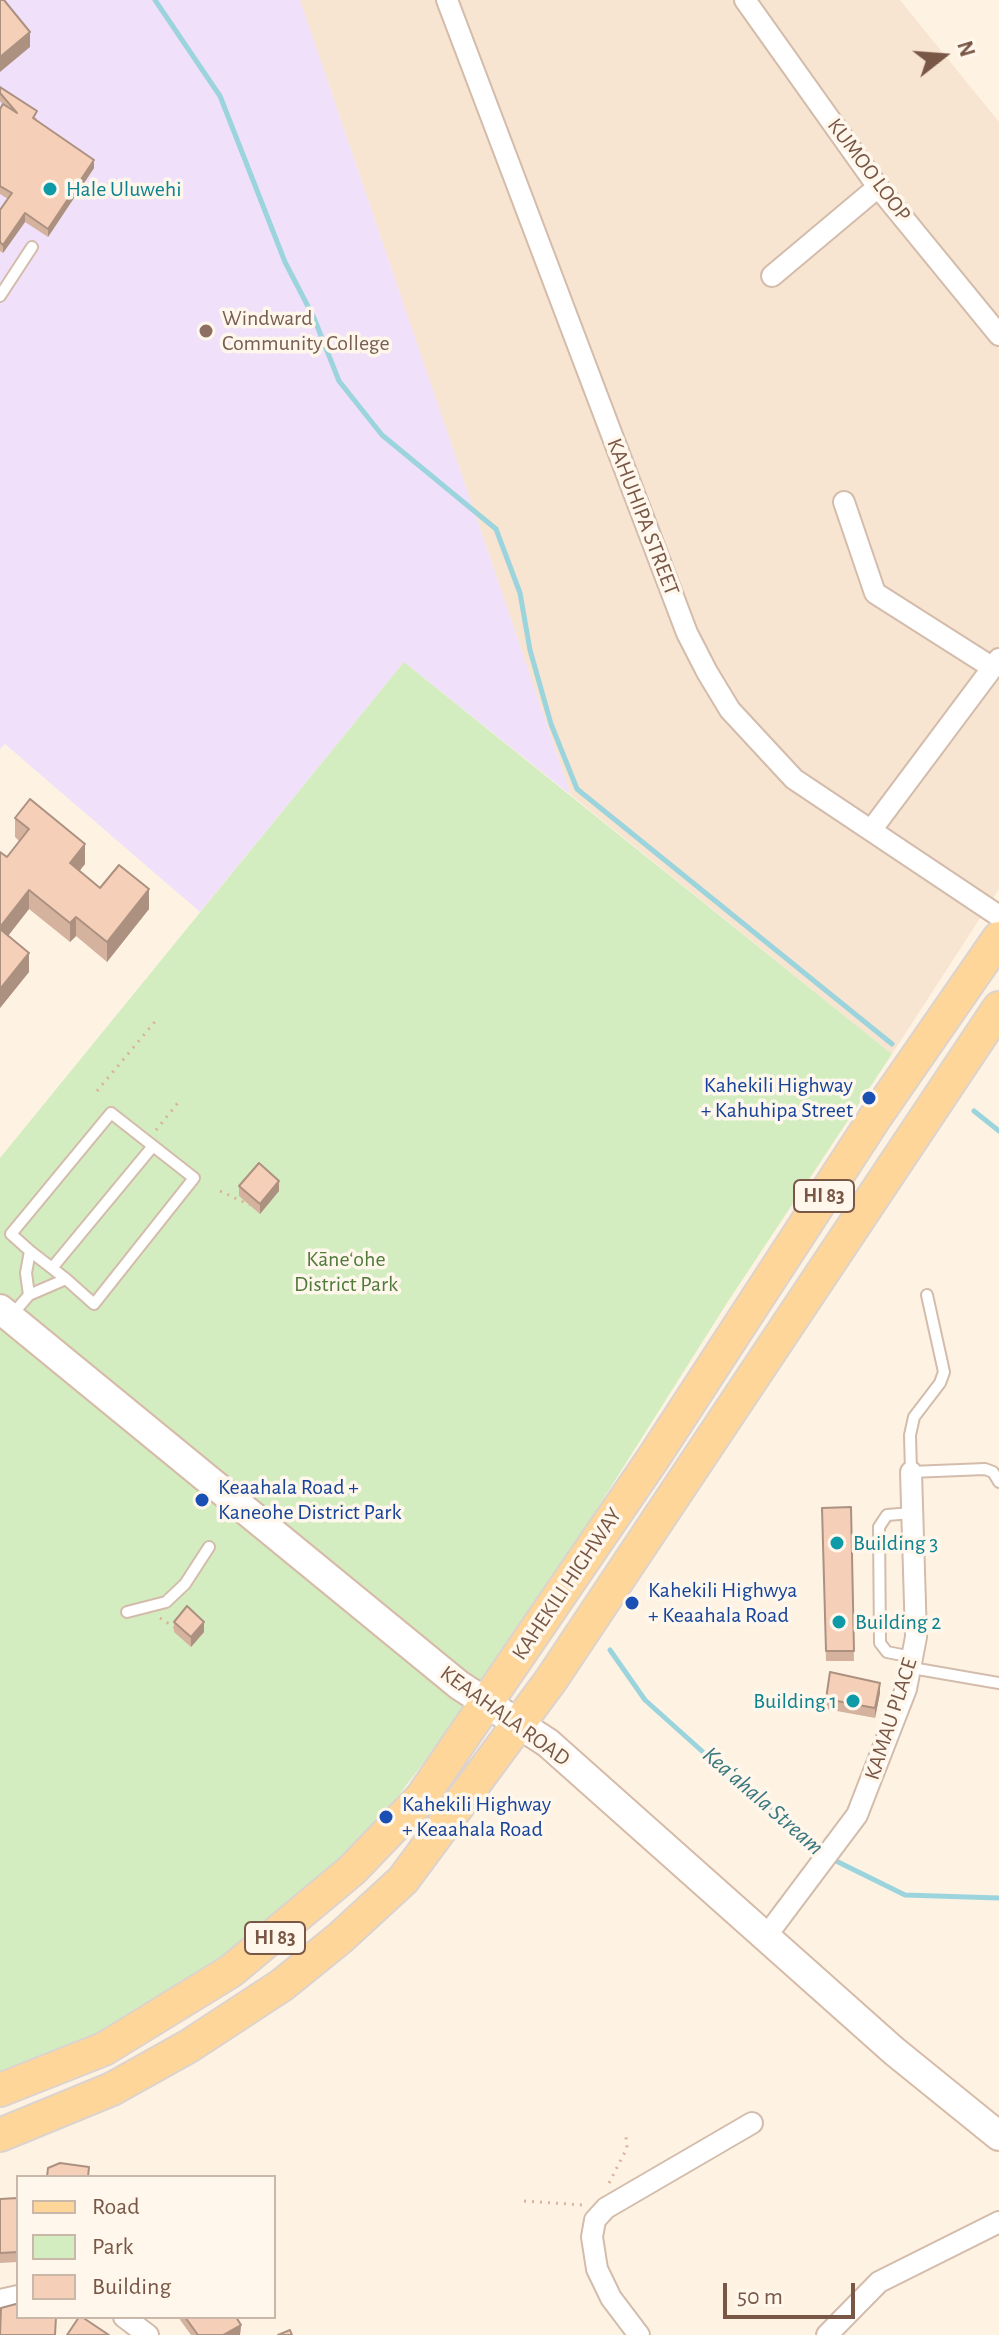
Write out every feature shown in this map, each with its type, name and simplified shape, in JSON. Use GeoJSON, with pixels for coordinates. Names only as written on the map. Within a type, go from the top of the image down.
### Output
{"type":"FeatureCollection","features":[{"type":"Feature","properties":{"kind":"main road","name":"KAHEKILI HIGHWAY"},"geometry":{"type":"LineString","coordinates":[[0,2090],[104,2049],[189,1999],[269,1942],[352,1870],[405,1816],[445,1765],[654,1457],[876,1116],[999,938]]}},
{"type":"Feature","properties":{"kind":"main road","name":"KAHEKILI HIGHWAY"},"geometry":{"type":"LineString","coordinates":[[0,2135],[112,2089],[189,2046],[282,1985],[330,1946],[412,1870],[520,1724],[999,1008]]}},
{"type":"Feature","properties":{"kind":"street","name":"KAHUHIPA STREET"},"geometry":{"type":"LineString","coordinates":[[447,0],[687,633],[707,672],[730,710],[794,779],[999,916]]}},
{"type":"Feature","properties":{"kind":"street","name":"KUMOO LOOP"},"geometry":{"type":"LineString","coordinates":[[745,0],[878,187],[999,335]]}},
{"type":"Feature","properties":{"kind":"street"},"geometry":{"type":"LineString","coordinates":[[772,276],[878,187]]}},
{"type":"Feature","properties":{"kind":"street"},"geometry":{"type":"LineString","coordinates":[[844,502],[875,593],[996,663],[872,829]]}},
{"type":"Feature","properties":{"kind":"street","name":"KEAAHALA ROAD"},"geometry":{"type":"LineString","coordinates":[[5,1314],[486,1705],[548,1743],[894,2051],[999,2136]]}},
{"type":"Feature","properties":{"kind":"street","name":"KAMAU PLACE"},"geometry":{"type":"LineString","coordinates":[[767,1935],[836,1847],[862,1803],[913,1662],[911,1472]]}},
{"type":"Feature","properties":{"kind":"street"},"geometry":{"type":"LineString","coordinates":[[639,2335],[611,2298],[597,2269],[592,2237],[599,2210],[752,2123]]}},
{"type":"Feature","properties":{"kind":"street"},"geometry":{"type":"LineString","coordinates":[[827,2335],[879,2282],[999,2222]]}},
{"type":"Feature","properties":{"kind":"street"},"geometry":{"type":"LineString","coordinates":[[127,2319],[148,2335]]}},
{"type":"Feature","properties":{"kind":"lane"},"geometry":{"type":"LineString","coordinates":[[0,296],[32,247]]}},
{"type":"Feature","properties":{"kind":"lane"},"geometry":{"type":"LineString","coordinates":[[111,1113],[152,1141],[194,1178],[94,1304],[30,1251],[11,1234],[111,1113]]}},
{"type":"Feature","properties":{"kind":"lane"},"geometry":{"type":"LineString","coordinates":[[52,1268],[152,1141]]}},
{"type":"Feature","properties":{"kind":"lane"},"geometry":{"type":"LineString","coordinates":[[29,1295],[26,1273],[30,1251]]}},
{"type":"Feature","properties":{"kind":"lane"},"geometry":{"type":"LineString","coordinates":[[5,1314],[29,1295],[66,1279]]}},
{"type":"Feature","properties":{"kind":"lane"},"geometry":{"type":"LineString","coordinates":[[927,1295],[944,1372],[940,1383],[914,1417],[910,1435],[911,1472],[985,1469],[993,1472],[999,1482]]}},
{"type":"Feature","properties":{"kind":"lane"},"geometry":{"type":"LineString","coordinates":[[912,1513],[887,1515],[880,1520],[880,1643],[887,1652],[913,1662],[999,1683]]}},
{"type":"Feature","properties":{"kind":"lane"},"geometry":{"type":"LineString","coordinates":[[127,1612],[166,1602],[185,1584],[209,1547]]}},
{"type":"Feature","properties":{"kind":"path"},"geometry":{"type":"LineString","coordinates":[[97,1091],[158,1018]]}},
{"type":"Feature","properties":{"kind":"path"},"geometry":{"type":"LineString","coordinates":[[152,1141],[181,1099]]}},
{"type":"Feature","properties":{"kind":"path"},"geometry":{"type":"LineString","coordinates":[[220,1191],[250,1205]]}},
{"type":"Feature","properties":{"kind":"path"},"geometry":{"type":"LineString","coordinates":[[147,1609],[152,1616],[177,1629]]}},
{"type":"Feature","properties":{"kind":"path"},"geometry":{"type":"LineString","coordinates":[[524,2201],[599,2210],[623,2160],[626,2137]]}},
{"type":"Feature","properties":{"kind":"shaded area","name":"Windward Community College"},"geometry":{"type":"Polygon","coordinates":[[[0,0],[300,0],[571,795],[404,662],[200,912],[5,744],[0,749],[0,0]]]}},
{"type":"Feature","properties":{"kind":"shaded area"},"geometry":{"type":"Polygon","coordinates":[[[300,0],[900,0],[999,122],[999,889],[892,1054],[571,795],[300,0]]]}},
{"type":"Feature","properties":{"kind":"green space","name":"Kāneʻohe District Park"},"geometry":{"type":"Polygon","coordinates":[[[404,662],[892,1054],[727,1303],[499,1664],[366,1838],[276,1929],[153,2013],[0,2080],[0,1158],[404,662]]]}},
{"type":"Feature","properties":{"kind":"building"},"geometry":{"type":"Polygon","coordinates":[[[0,0],[4,0],[30,32],[0,57],[0,0]]]}},
{"type":"Feature","properties":{"kind":"building"},"geometry":{"type":"Polygon","coordinates":[[[0,87],[37,111],[33,118],[94,160],[48,229],[25,213],[3,245],[0,242],[0,210],[12,193],[0,186],[0,109],[3,104],[17,113],[0,93],[0,87]]]}},
{"type":"Feature","properties":{"kind":"building"},"geometry":{"type":"Polygon","coordinates":[[[30,799],[85,844],[70,863],[100,888],[119,865],[149,889],[107,942],[76,917],[70,923],[29,890],[0,927],[0,852],[7,857],[29,829],[15,818],[30,799]]]}},
{"type":"Feature","properties":{"kind":"building"},"geometry":{"type":"Polygon","coordinates":[[[0,929],[29,953],[0,989],[0,929]]]}},
{"type":"Feature","properties":{"kind":"building"},"geometry":{"type":"Polygon","coordinates":[[[259,1163],[279,1181],[260,1204],[239,1186],[259,1163]]]}},
{"type":"Feature","properties":{"kind":"building"},"geometry":{"type":"Polygon","coordinates":[[[851,1507],[854,1651],[826,1651],[822,1508],[851,1507]]]}},
{"type":"Feature","properties":{"kind":"building"},"geometry":{"type":"Polygon","coordinates":[[[187,1606],[204,1622],[191,1637],[174,1622],[187,1606]]]}},
{"type":"Feature","properties":{"kind":"building","name":"Building 1"},"geometry":{"type":"Polygon","coordinates":[[[830,1672],[880,1683],[875,1708],[826,1699],[830,1672]]]}},
{"type":"Feature","properties":{"kind":"building"},"geometry":{"type":"Polygon","coordinates":[[[60,2163],[89,2167],[88,2175],[47,2175],[48,2168],[60,2163]]]}},
{"type":"Feature","properties":{"kind":"building"},"geometry":{"type":"Polygon","coordinates":[[[16,2198],[16,2252],[0,2253],[0,2199],[16,2198]]]}},
{"type":"Feature","properties":{"kind":"building"},"geometry":{"type":"Polygon","coordinates":[[[16,2304],[16,2319],[56,2319],[55,2335],[0,2335],[1,2308],[16,2304]]]}},
{"type":"Feature","properties":{"kind":"building"},"geometry":{"type":"Polygon","coordinates":[[[78,2319],[85,2319],[109,2335],[67,2335],[78,2319]]]}},
{"type":"Feature","properties":{"kind":"building"},"geometry":{"type":"Polygon","coordinates":[[[186,2319],[237,2319],[241,2325],[223,2335],[198,2335],[186,2319]]]}},
{"type":"Feature","properties":{"kind":"waterway"},"geometry":{"type":"LineString","coordinates":[[155,0],[220,96],[285,262],[314,318],[339,381],[382,435],[496,529],[520,593],[530,650],[551,724],[577,789],[892,1044]]}},
{"type":"Feature","properties":{"kind":"waterway"},"geometry":{"type":"LineString","coordinates":[[974,1111],[999,1131]]}},
{"type":"Feature","properties":{"kind":"waterway","name":"Keaʻahala Stream"},"geometry":{"type":"LineString","coordinates":[[610,1650],[645,1700],[751,1795],[784,1818],[822,1852]]}},
{"type":"Feature","properties":{"kind":"waterway","name":"Keaʻahala Stream"},"geometry":{"type":"LineString","coordinates":[[830,1858],[905,1895],[999,1898]]}},
{"type":"Feature","properties":{"kind":"place","name":"Hale Uluwehi"},"geometry":{"type":"Point","coordinates":[50,189]}},
{"type":"Feature","properties":{"kind":"place","name":"Windward Community College"},"geometry":{"type":"Point","coordinates":[206,331]}},
{"type":"Feature","properties":{"kind":"place","name":"Kahekili Highway + Kahuhipa Street"},"geometry":{"type":"Point","coordinates":[869,1098]}},
{"type":"Feature","properties":{"kind":"place","name":"Keaahala Road + Kaneohe District Park"},"geometry":{"type":"Point","coordinates":[202,1500]}},
{"type":"Feature","properties":{"kind":"place","name":"Building 3"},"geometry":{"type":"Point","coordinates":[837,1543]}},
{"type":"Feature","properties":{"kind":"place","name":"Kahekili Highwya + Keaahala Road"},"geometry":{"type":"Point","coordinates":[632,1603]}},
{"type":"Feature","properties":{"kind":"place","name":"Building 2"},"geometry":{"type":"Point","coordinates":[839,1622]}},
{"type":"Feature","properties":{"kind":"place","name":"Building 1"},"geometry":{"type":"Point","coordinates":[853,1701]}},
{"type":"Feature","properties":{"kind":"place","name":"Kahekili Highway + Keaahala Road"},"geometry":{"type":"Point","coordinates":[386,1817]}}]}
